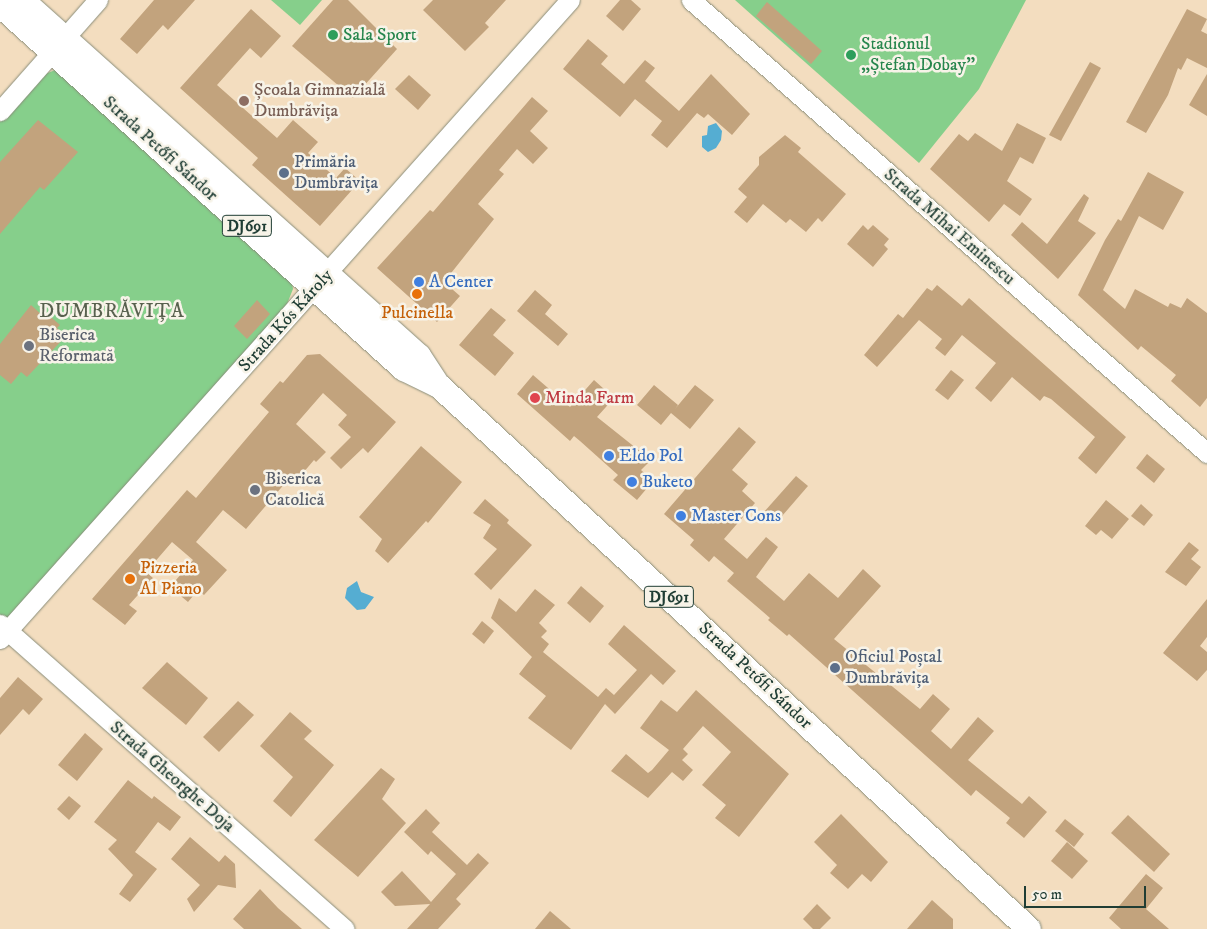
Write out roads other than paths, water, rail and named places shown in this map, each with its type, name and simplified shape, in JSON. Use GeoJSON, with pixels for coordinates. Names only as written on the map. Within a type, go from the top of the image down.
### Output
{"type":"FeatureCollection","features":[{"type":"Feature","properties":{"kind":"main road","name":"Strada Petőfi Sándor"},"geometry":{"type":"LineString","coordinates":[[22,0],[58,45]]}},
{"type":"Feature","properties":{"kind":"main road","name":"Strada Petőfi Sándor"},"geometry":{"type":"LineString","coordinates":[[0,5],[58,45],[322,280],[404,369],[438,385],[1032,928]]}},
{"type":"Feature","properties":{"kind":"street"},"geometry":{"type":"LineString","coordinates":[[0,111],[98,0]]}},
{"type":"Feature","properties":{"kind":"street","name":"Strada Kós Károly"},"geometry":{"type":"LineString","coordinates":[[2,631],[322,280],[570,0]]}},
{"type":"Feature","properties":{"kind":"street","name":"Strada Mihai Eminescu"},"geometry":{"type":"LineString","coordinates":[[691,0],[1207,454]]}},
{"type":"Feature","properties":{"kind":"street","name":"Strada Gheorghe Doja"},"geometry":{"type":"LineString","coordinates":[[2,631],[345,929]]}},
{"type":"Feature","properties":{"kind":"water"},"geometry":{"type":"Polygon","coordinates":[[[716,123],[722,131],[721,140],[716,148],[708,152],[702,147],[702,136],[707,135],[708,126],[716,123]]]}},
{"type":"Feature","properties":{"kind":"water"},"geometry":{"type":"Polygon","coordinates":[[[357,581],[361,592],[374,597],[365,609],[357,610],[345,598],[347,588],[357,581]]]}},
{"type":"Feature","properties":{"kind":"place","name":"Sala Sport"},"geometry":{"type":"Point","coordinates":[333,35]}},
{"type":"Feature","properties":{"kind":"place","name":"Stadionul „Ștefan Dobay”"},"geometry":{"type":"Point","coordinates":[851,55]}},
{"type":"Feature","properties":{"kind":"place","name":"Școala Gimnazială Dumbrăvița"},"geometry":{"type":"Point","coordinates":[244,101]}},
{"type":"Feature","properties":{"kind":"place","name":"Primăria Dumbrăvița"},"geometry":{"type":"Point","coordinates":[284,173]}},
{"type":"Feature","properties":{"kind":"place","name":"A Center"},"geometry":{"type":"Point","coordinates":[419,282]}},
{"type":"Feature","properties":{"kind":"place","name":"Pulcinella"},"geometry":{"type":"Point","coordinates":[417,294]}},
{"type":"Feature","properties":{"kind":"place","name":"Biserica Reformată"},"geometry":{"type":"Point","coordinates":[29,346]}},
{"type":"Feature","properties":{"kind":"place","name":"Minda Farm"},"geometry":{"type":"Point","coordinates":[535,398]}},
{"type":"Feature","properties":{"kind":"place","name":"Eldo Pol"},"geometry":{"type":"Point","coordinates":[609,456]}},
{"type":"Feature","properties":{"kind":"place","name":"Buketo"},"geometry":{"type":"Point","coordinates":[632,482]}},
{"type":"Feature","properties":{"kind":"place","name":"Biserica Catolică"},"geometry":{"type":"Point","coordinates":[255,490]}},
{"type":"Feature","properties":{"kind":"place","name":"Master Cons"},"geometry":{"type":"Point","coordinates":[681,516]}},
{"type":"Feature","properties":{"kind":"place","name":"Pizzeria Al Piano"},"geometry":{"type":"Point","coordinates":[130,579]}},
{"type":"Feature","properties":{"kind":"place","name":"Oficiul Poștal Dumbrăvița"},"geometry":{"type":"Point","coordinates":[835,668]}},
{"type":"Feature","properties":{"kind":"district","name":"DUMBRĂVIȚA"},"geometry":{"type":"Point","coordinates":[112,311]}}]}
